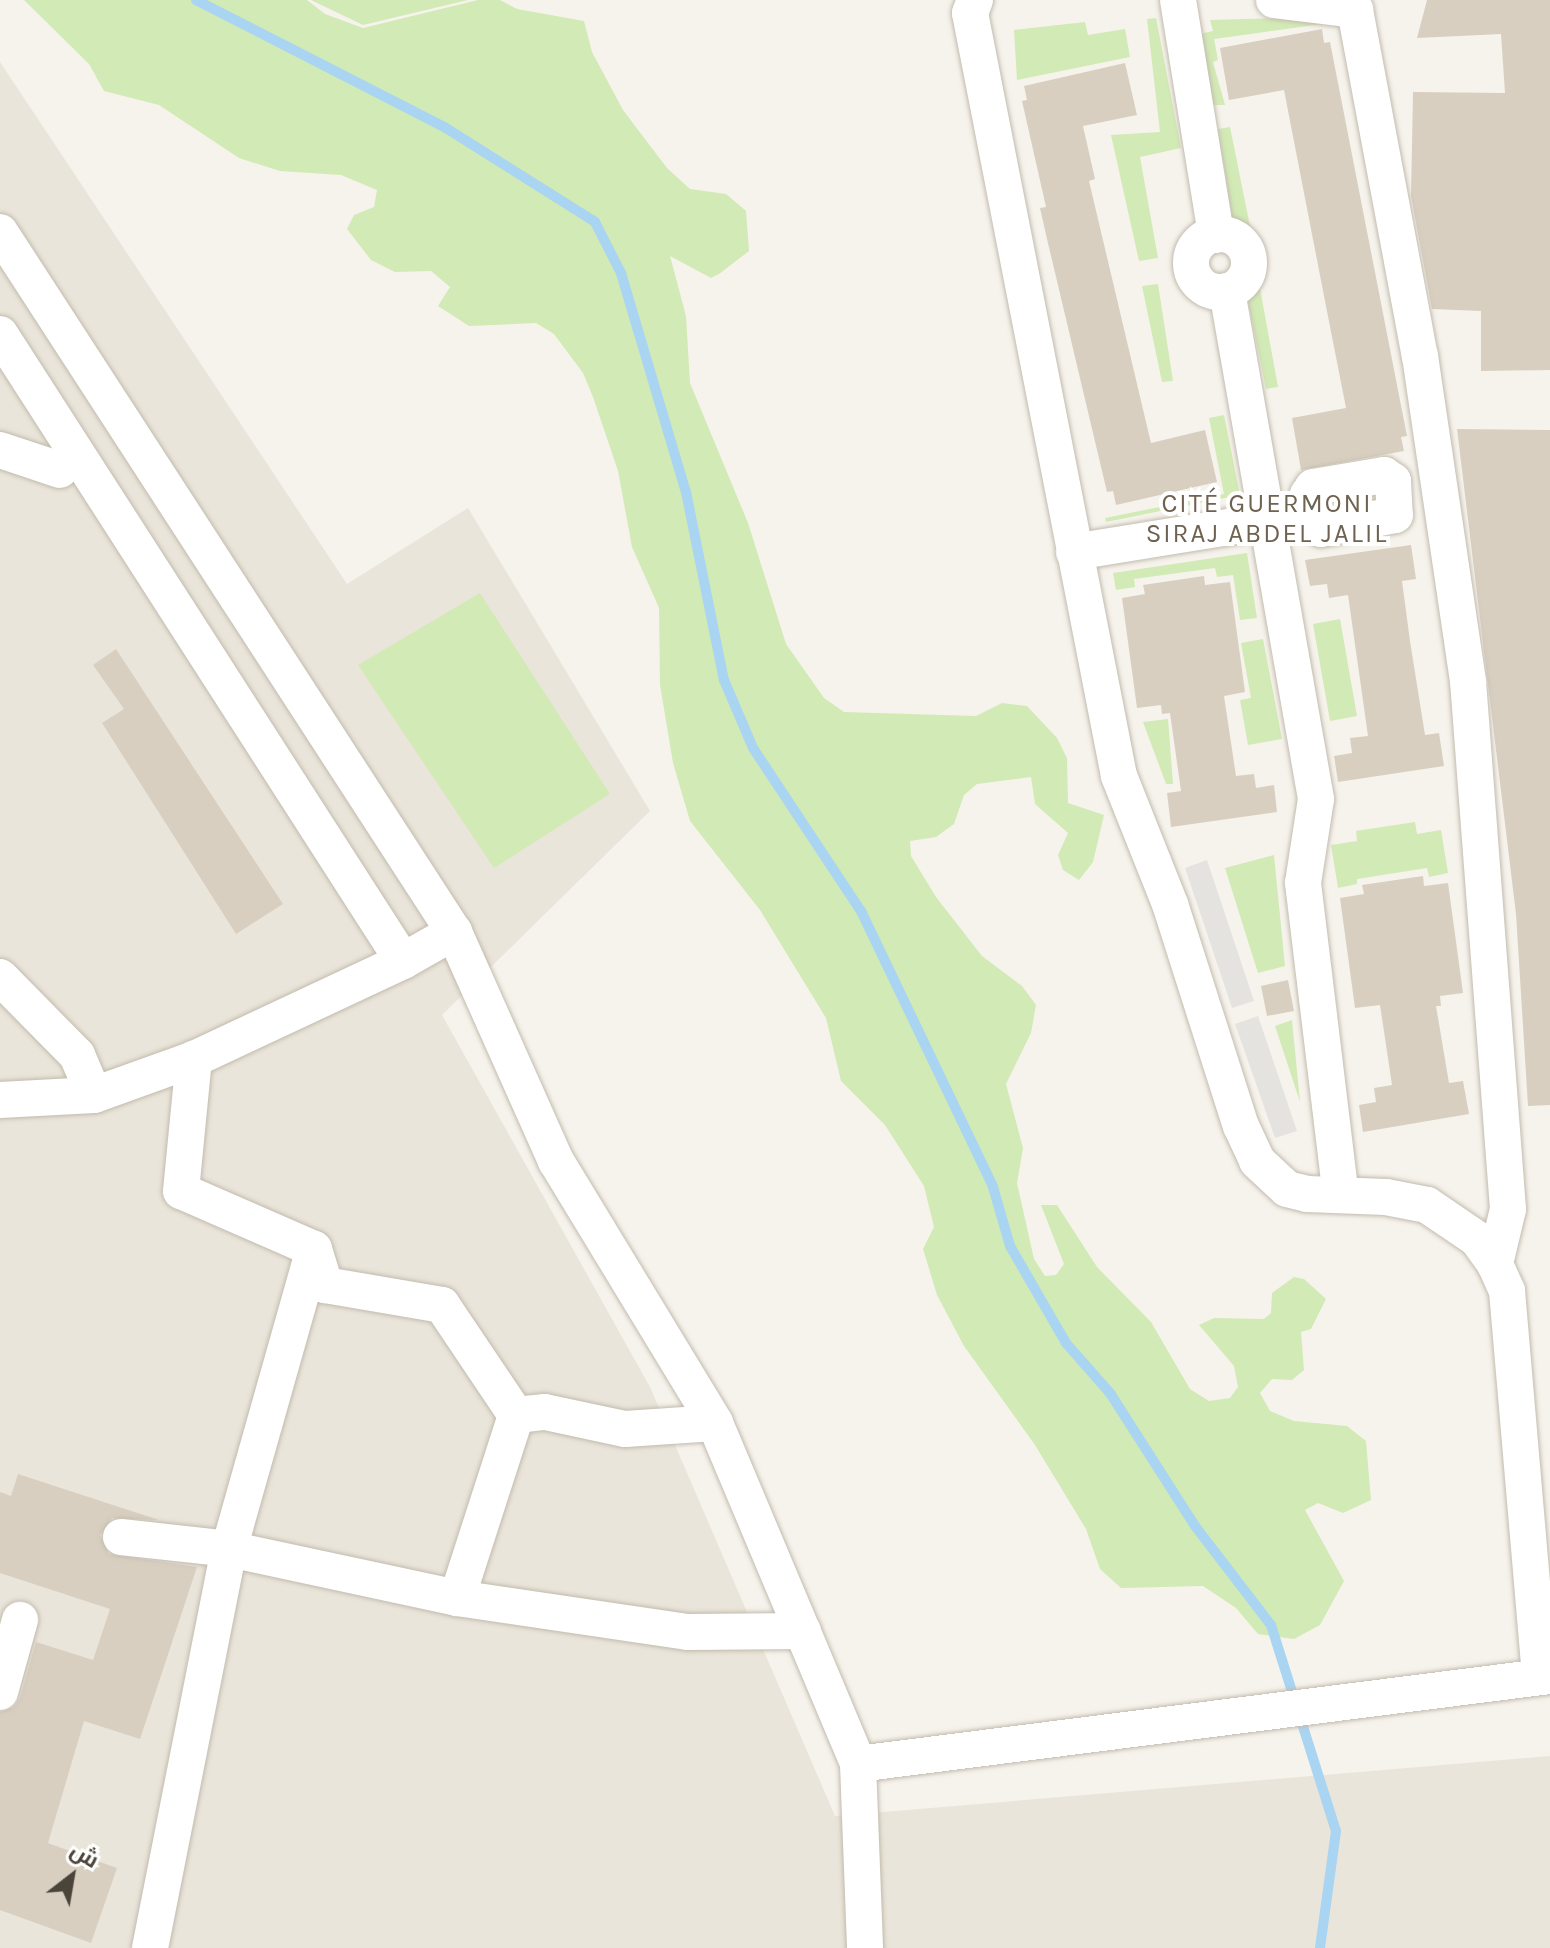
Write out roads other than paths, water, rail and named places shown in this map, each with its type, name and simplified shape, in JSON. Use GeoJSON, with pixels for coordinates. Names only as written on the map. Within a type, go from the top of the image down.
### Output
{"type":"FeatureCollection","features":[{"type":"Feature","properties":{"kind":"street"},"geometry":{"type":"LineString","coordinates":[[858,1764],[1477,1682],[1545,1676],[1507,1291],[1495,1264],[1477,1239],[1427,1205],[1287,1189],[1257,1161],[1241,1126],[1170,904],[1119,776],[970,13],[975,0]]}},
{"type":"Feature","properties":{"kind":"street"},"geometry":{"type":"LineString","coordinates":[[1178,0],[1216,235],[1199,244],[1192,268],[1202,285],[1227,291],[1316,799],[1303,883],[1341,1195]]}},
{"type":"Feature","properties":{"kind":"street"},"geometry":{"type":"LineString","coordinates":[[1274,0],[1355,10],[1420,356],[1468,681],[1508,1209],[1495,1264]]}},
{"type":"Feature","properties":{"kind":"street"},"geometry":{"type":"LineString","coordinates":[[0,232],[454,932],[556,1161],[715,1423],[858,1764],[865,1948]]}},
{"type":"Feature","properties":{"kind":"street"},"geometry":{"type":"LineString","coordinates":[[0,334],[403,961]]}},
{"type":"Feature","properties":{"kind":"street"},"geometry":{"type":"LineString","coordinates":[[4,460],[60,470]]}},
{"type":"Feature","properties":{"kind":"street"},"geometry":{"type":"LineString","coordinates":[[1074,552],[1312,513]]}},
{"type":"Feature","properties":{"kind":"street"},"geometry":{"type":"LineString","coordinates":[[0,1100],[94,1095],[194,1059],[403,961],[454,932]]}},
{"type":"Feature","properties":{"kind":"street"},"geometry":{"type":"LineString","coordinates":[[0,977],[77,1055],[94,1095]]}},
{"type":"Feature","properties":{"kind":"street"},"geometry":{"type":"LineString","coordinates":[[194,1059],[181,1191],[314,1249],[325,1285],[442,1305],[516,1415]]}},
{"type":"Feature","properties":{"kind":"street"},"geometry":{"type":"LineString","coordinates":[[150,1948],[229,1549],[314,1249]]}},
{"type":"Feature","properties":{"kind":"street"},"geometry":{"type":"LineString","coordinates":[[516,1415],[545,1412],[625,1429],[715,1423]]}},
{"type":"Feature","properties":{"kind":"street"},"geometry":{"type":"LineString","coordinates":[[457,1598],[516,1415]]}},
{"type":"Feature","properties":{"kind":"street"},"geometry":{"type":"LineString","coordinates":[[121,1537],[229,1549],[457,1598],[688,1632],[803,1631]]}},
{"type":"Feature","properties":{"kind":"street"},"geometry":{"type":"LineString","coordinates":[[0,1692],[20,1620]]}},
{"type":"Feature","properties":{"kind":"waterway"},"geometry":{"type":"LineString","coordinates":[[196,0],[446,128],[595,222],[621,273],[686,492],[724,680],[753,748],[861,911],[993,1187],[1010,1246],[1066,1343],[1110,1393],[1195,1526],[1271,1625],[1336,1831],[1320,1948]]}},
{"type":"Feature","properties":{"kind":"district","name":"CITÉ GUERMONI SIRAJ ABDEL JALIL"},"geometry":{"type":"Point","coordinates":[1267,519]}}]}
